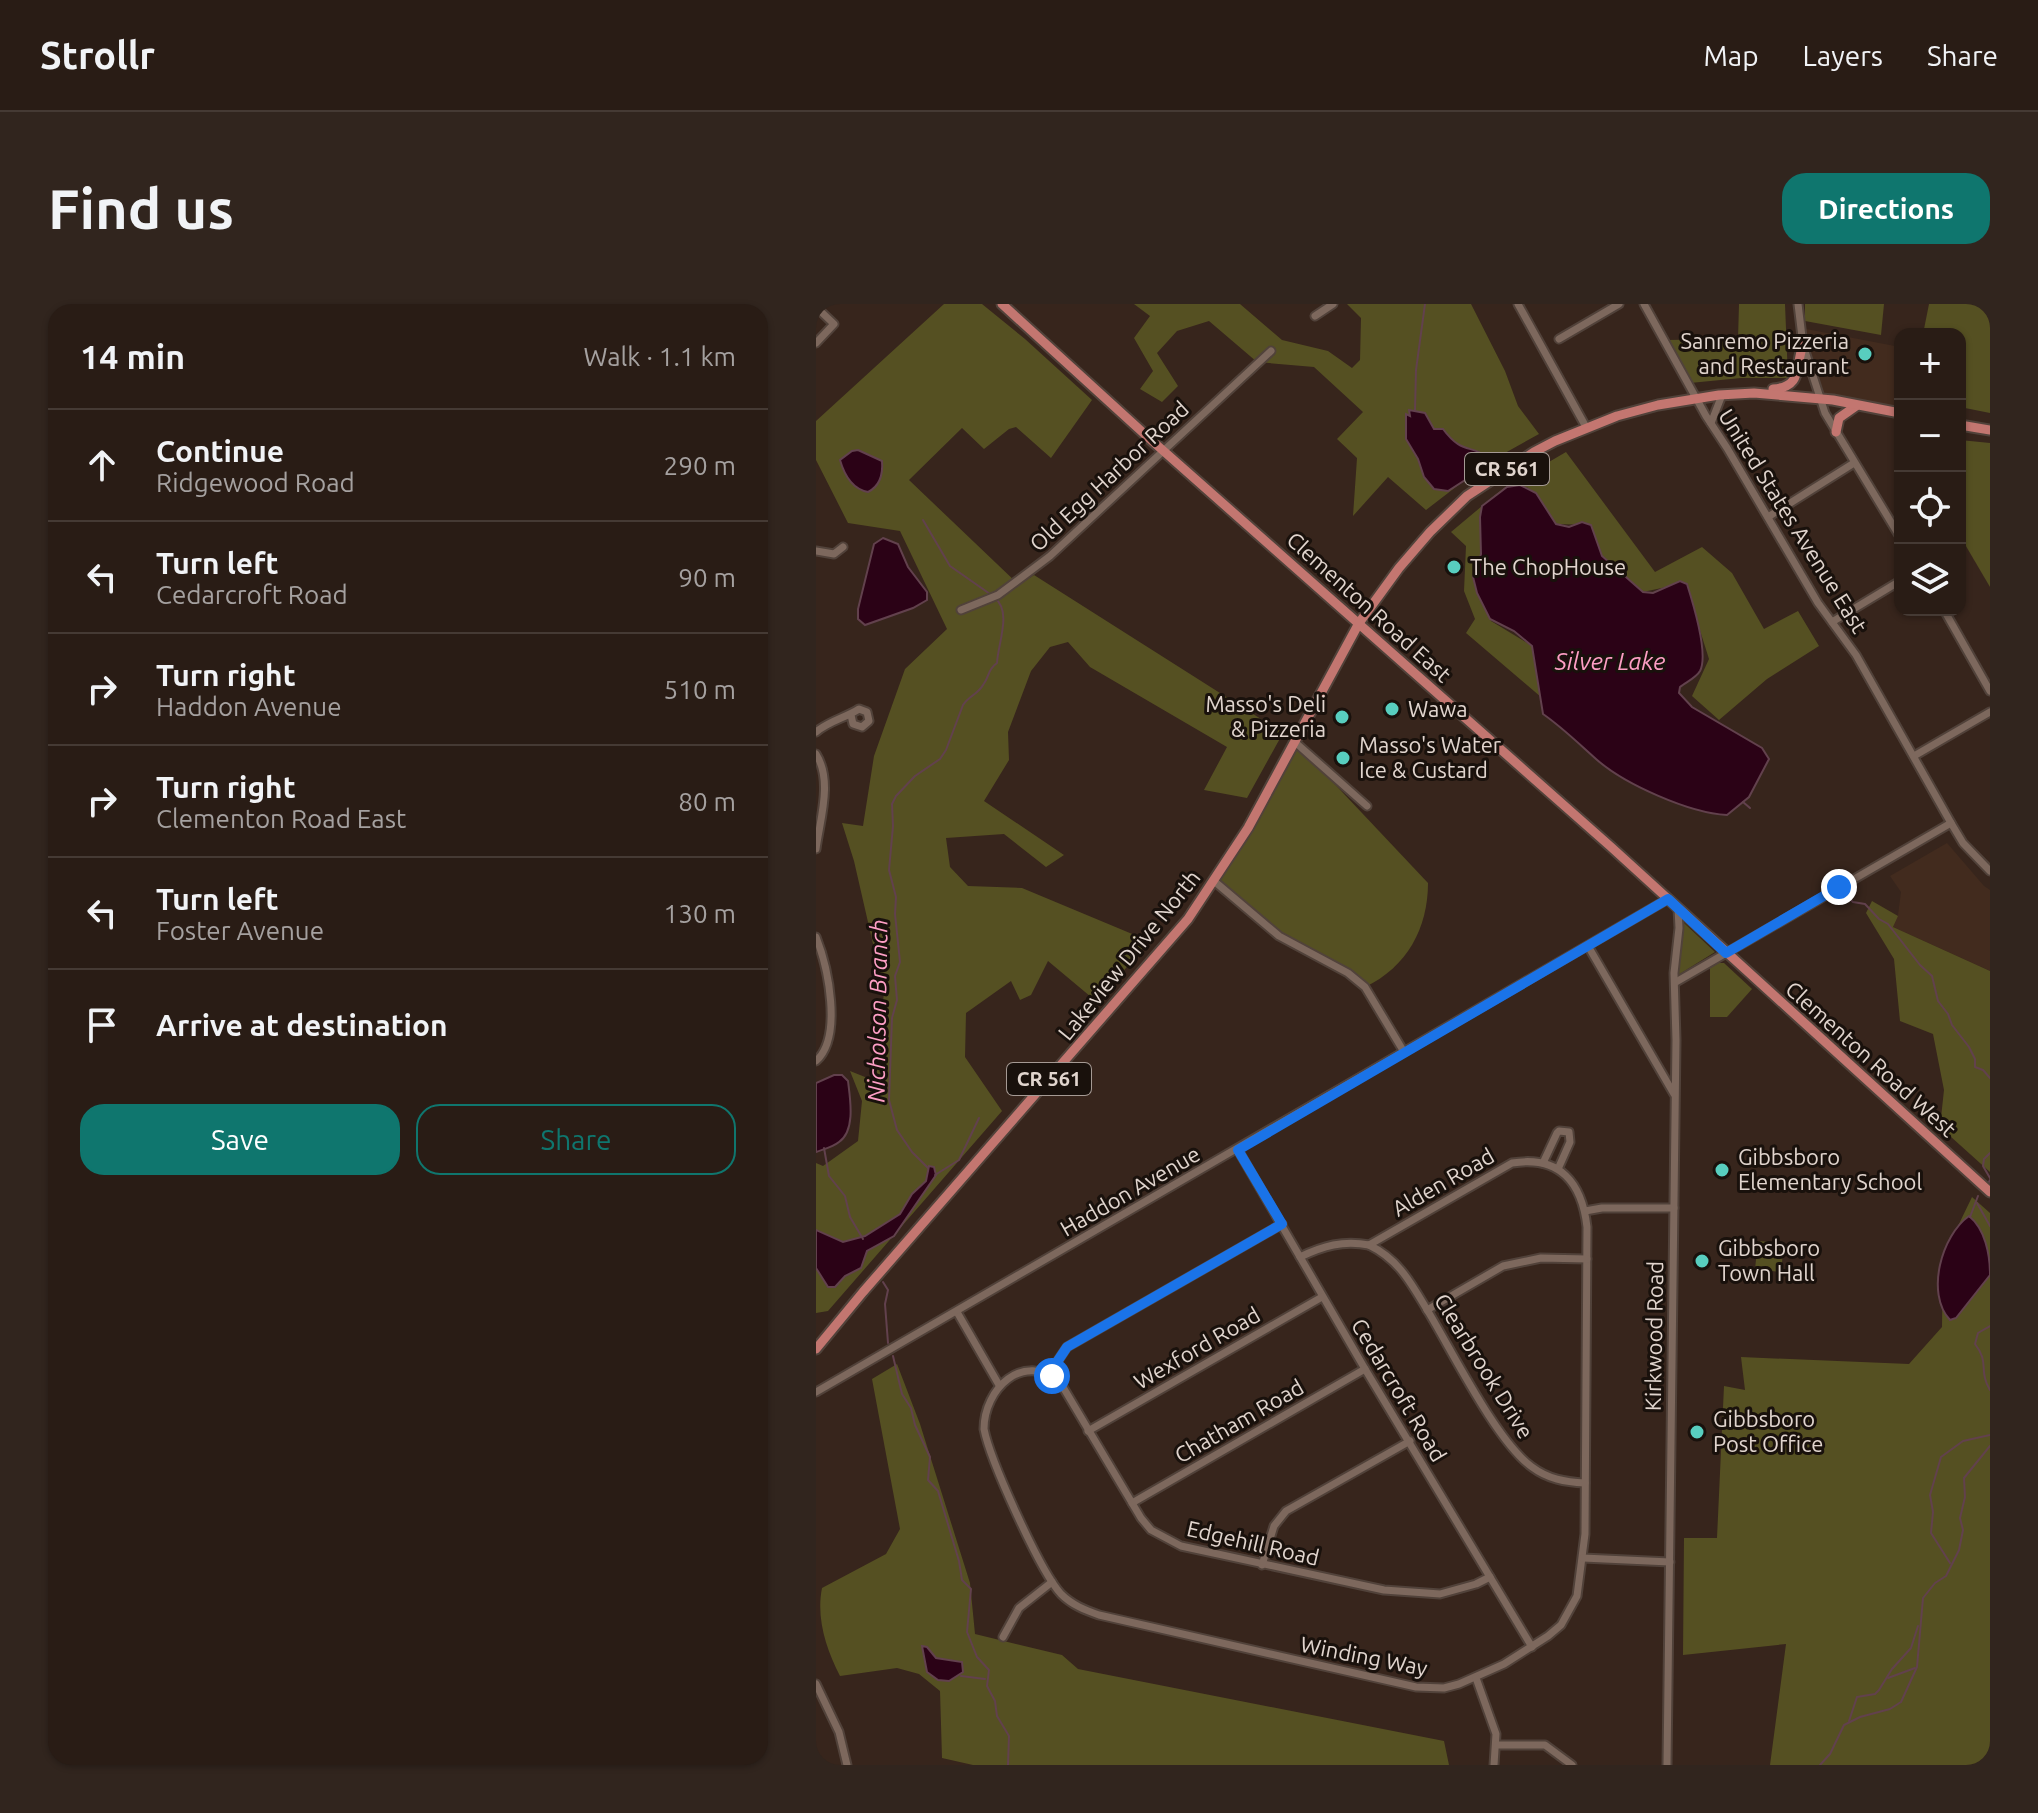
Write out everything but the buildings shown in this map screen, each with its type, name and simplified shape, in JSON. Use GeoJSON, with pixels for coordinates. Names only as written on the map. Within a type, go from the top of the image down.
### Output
{"type":"FeatureCollection","features":[{"type":"Feature","properties":{"kind":"main road","name":"Clementon Road East"},"geometry":{"type":"LineString","coordinates":[[1002,304],[1726,953]]}},
{"type":"Feature","properties":{"kind":"main road"},"geometry":{"type":"LineString","coordinates":[[1754,393],[1789,385],[1799,368],[1803,345]]}},
{"type":"Feature","properties":{"kind":"main road","name":"CR 561"},"geometry":{"type":"LineString","coordinates":[[1359,623],[1399,568],[1467,496],[1534,452],[1586,427],[1650,407],[1754,393],[1820,399],[1894,412]]}},
{"type":"Feature","properties":{"kind":"main road"},"geometry":{"type":"LineString","coordinates":[[1836,432],[1839,418],[1859,405]]}},
{"type":"Feature","properties":{"kind":"main road"},"geometry":{"type":"LineString","coordinates":[[1966,426],[1990,430]]}},
{"type":"Feature","properties":{"kind":"main road","name":"Lakeview Drive North"},"geometry":{"type":"LineString","coordinates":[[816,1349],[1188,919],[1248,828],[1359,623]]}},
{"type":"Feature","properties":{"kind":"main road","name":"Clementon Road West"},"geometry":{"type":"LineString","coordinates":[[1726,953],[1990,1192]]}},
{"type":"Feature","properties":{"kind":"street"},"geometry":{"type":"LineString","coordinates":[[1315,316],[1333,304]]}},
{"type":"Feature","properties":{"kind":"street"},"geometry":{"type":"LineString","coordinates":[[1518,304],[1586,427]]}},
{"type":"Feature","properties":{"kind":"street"},"geometry":{"type":"LineString","coordinates":[[1559,339],[1619,304]]}},
{"type":"Feature","properties":{"kind":"street","name":"United States Avenue East"},"geometry":{"type":"LineString","coordinates":[[1644,304],[1818,603],[1856,655],[1963,843],[1990,871]]}},
{"type":"Feature","properties":{"kind":"street"},"geometry":{"type":"LineString","coordinates":[[1798,304],[1803,345],[1820,399],[1836,432],[1894,527]]}},
{"type":"Feature","properties":{"kind":"street"},"geometry":{"type":"LineString","coordinates":[[816,307],[834,324],[816,343]]}},
{"type":"Feature","properties":{"kind":"street","name":"Old Egg Harbor Road"},"geometry":{"type":"LineString","coordinates":[[961,610],[998,595],[1024,577],[1271,351]]}},
{"type":"Feature","properties":{"kind":"street"},"geometry":{"type":"LineString","coordinates":[[1711,423],[1722,395]]}},
{"type":"Feature","properties":{"kind":"street"},"geometry":{"type":"LineString","coordinates":[[1768,517],[1854,463]]}},
{"type":"Feature","properties":{"kind":"street"},"geometry":{"type":"LineString","coordinates":[[816,551],[834,554],[843,547]]}},
{"type":"Feature","properties":{"kind":"street"},"geometry":{"type":"LineString","coordinates":[[1832,622],[1894,585]]}},
{"type":"Feature","properties":{"kind":"street"},"geometry":{"type":"LineString","coordinates":[[1947,616],[1990,691]]}},
{"type":"Feature","properties":{"kind":"street"},"geometry":{"type":"LineString","coordinates":[[1914,756],[1990,712]]}},
{"type":"Feature","properties":{"kind":"street"},"geometry":{"type":"LineString","coordinates":[[816,732],[827,723],[851,715]]}},
{"type":"Feature","properties":{"kind":"street"},"geometry":{"type":"LineString","coordinates":[[1296,743],[1367,806]]}},
{"type":"Feature","properties":{"kind":"street"},"geometry":{"type":"LineString","coordinates":[[816,754],[823,766],[825,783],[816,849]]}},
{"type":"Feature","properties":{"kind":"street"},"geometry":{"type":"LineString","coordinates":[[1676,982],[1951,823]]}},
{"type":"Feature","properties":{"kind":"street"},"geometry":{"type":"LineString","coordinates":[[1214,881],[1279,936],[1348,973],[1365,987],[1404,1052]]}},
{"type":"Feature","properties":{"kind":"street","name":"Haddon Avenue"},"geometry":{"type":"LineString","coordinates":[[816,1392],[1668,899]]}},
{"type":"Feature","properties":{"kind":"street","name":"Kirkwood Road"},"geometry":{"type":"LineString","coordinates":[[1667,1765],[1674,973],[1678,908]]}},
{"type":"Feature","properties":{"kind":"street"},"geometry":{"type":"LineString","coordinates":[[816,937],[829,976],[830,1039],[824,1053],[816,1061]]}},
{"type":"Feature","properties":{"kind":"street"},"geometry":{"type":"LineString","coordinates":[[1588,946],[1675,1096]]}},
{"type":"Feature","properties":{"kind":"street"},"geometry":{"type":"LineString","coordinates":[[1543,1163],[1557,1133],[1569,1132],[1570,1142],[1558,1169],[1578,1189],[1585,1211],[1602,1208],[1674,1208]]}},
{"type":"Feature","properties":{"kind":"street","name":"Cedarcroft Road"},"geometry":{"type":"LineString","coordinates":[[1238,1150],[1322,1297],[1532,1647]]}},
{"type":"Feature","properties":{"kind":"street","name":"Alden Road"},"geometry":{"type":"LineString","coordinates":[[1300,1257],[1318,1248],[1340,1243],[1369,1245],[1512,1163],[1530,1160],[1558,1169]]}},
{"type":"Feature","properties":{"kind":"street","name":"Winding Way"},"geometry":{"type":"LineString","coordinates":[[999,1385],[984,1415],[985,1439],[1052,1582],[1078,1607],[1099,1615],[1398,1684],[1444,1688],[1476,1678],[1532,1647],[1561,1625],[1577,1596],[1583,1558],[1585,1483],[1585,1211]]}},
{"type":"Feature","properties":{"kind":"street"},"geometry":{"type":"LineString","coordinates":[[957,1312],[999,1385],[1022,1372],[1049,1374],[1067,1347],[1282,1224]]}},
{"type":"Feature","properties":{"kind":"street","name":"Clearbrook Drive"},"geometry":{"type":"LineString","coordinates":[[1369,1245],[1402,1268],[1499,1430],[1521,1458],[1546,1475],[1568,1482],[1585,1483]]}},
{"type":"Feature","properties":{"kind":"street"},"geometry":{"type":"LineString","coordinates":[[1427,1310],[1503,1266],[1541,1258],[1587,1259]]}},
{"type":"Feature","properties":{"kind":"street","name":"Wexford Road"},"geometry":{"type":"LineString","coordinates":[[1088,1431],[1322,1297]]}},
{"type":"Feature","properties":{"kind":"street","name":"Chatham Road"},"geometry":{"type":"LineString","coordinates":[[1132,1503],[1365,1369]]}},
{"type":"Feature","properties":{"kind":"street","name":"Edgehill Road"},"geometry":{"type":"LineString","coordinates":[[1049,1374],[1060,1382],[1151,1530],[1170,1541],[1262,1565],[1423,1595],[1440,1594],[1490,1577]]}},
{"type":"Feature","properties":{"kind":"street"},"geometry":{"type":"LineString","coordinates":[[1262,1565],[1274,1526],[1286,1511],[1410,1441]]}},
{"type":"Feature","properties":{"kind":"street"},"geometry":{"type":"LineString","coordinates":[[1583,1558],[1670,1562]]}},
{"type":"Feature","properties":{"kind":"street"},"geometry":{"type":"LineString","coordinates":[[1003,1637],[1019,1608],[1052,1582]]}},
{"type":"Feature","properties":{"kind":"street"},"geometry":{"type":"LineString","coordinates":[[1476,1678],[1497,1745],[1494,1765]]}},
{"type":"Feature","properties":{"kind":"street"},"geometry":{"type":"LineString","coordinates":[[816,1684],[839,1732],[847,1765]]}},
{"type":"Feature","properties":{"kind":"street"},"geometry":{"type":"LineString","coordinates":[[1497,1745],[1545,1745],[1572,1765]]}},
{"type":"Feature","properties":{"kind":"shaded area"},"geometry":{"type":"Polygon","coordinates":[[[944,304],[982,304],[1092,400],[1051,458],[1016,427],[984,449],[962,428],[909,480],[1019,585],[1034,575],[1283,733],[1247,798],[1204,790],[1227,747],[1090,667],[1068,642],[1050,647],[1031,671],[1008,732],[1009,760],[984,801],[1064,855],[1046,867],[1004,834],[946,838],[950,867],[968,886],[1022,888],[1149,941],[1097,1002],[1048,961],[1031,995],[1020,1000],[1011,981],[966,1013],[965,1057],[1002,1111],[828,1311],[816,1313],[816,1163],[823,1166],[858,1141],[862,1101],[850,1071],[875,1081],[884,992],[854,861],[842,823],[863,826],[874,756],[905,669],[947,629],[900,531],[848,523],[816,460],[816,421],[944,304]]]}},
{"type":"Feature","properties":{"kind":"shaded area"},"geometry":{"type":"Polygon","coordinates":[[[1134,304],[1240,304],[1282,340],[1328,351],[1352,368],[1360,360],[1361,318],[1347,304],[1471,304],[1505,371],[1518,406],[1539,434],[1487,463],[1426,510],[1388,477],[1353,516],[1357,458],[1337,439],[1363,412],[1314,367],[1257,362],[1209,321],[1177,331],[1157,353],[1178,386],[1162,402],[1140,389],[1153,371],[1134,338],[1150,316],[1134,304]]]}},
{"type":"Feature","properties":{"kind":"shaded area"},"geometry":{"type":"Polygon","coordinates":[[[1739,304],[1785,304],[1788,378],[1690,383],[1665,340],[1738,339],[1739,304]]]}},
{"type":"Feature","properties":{"kind":"shaded area"},"geometry":{"type":"Polygon","coordinates":[[[1805,304],[1884,304],[1881,335],[1805,321],[1805,304]]]}},
{"type":"Feature","properties":{"kind":"shaded area"},"geometry":{"type":"Polygon","coordinates":[[[1929,304],[1990,304],[1990,413],[1966,408],[1966,328],[1924,328],[1929,304]]]}},
{"type":"Feature","properties":{"kind":"shaded area"},"geometry":{"type":"Polygon","coordinates":[[[1801,328],[1894,346],[1894,412],[1820,399],[1801,328]]]}},
{"type":"Feature","properties":{"kind":"shaded area"},"geometry":{"type":"Polygon","coordinates":[[[1966,441],[1990,443],[1990,587],[1966,546],[1966,441]]]}},
{"type":"Feature","properties":{"kind":"shaded area"},"geometry":{"type":"Polygon","coordinates":[[[1566,452],[1655,572],[1702,547],[1732,573],[1764,629],[1798,611],[1819,646],[1767,679],[1719,720],[1692,696],[1709,659],[1685,583],[1643,592],[1602,556],[1591,525],[1556,524],[1527,487],[1490,499],[1566,452]]]}},
{"type":"Feature","properties":{"kind":"shaded area"},"geometry":{"type":"Polygon","coordinates":[[[1488,501],[1477,593],[1491,621],[1532,646],[1541,697],[1466,633],[1475,619],[1464,591],[1466,546],[1451,532],[1488,501]]]}},
{"type":"Feature","properties":{"kind":"shaded area"},"geometry":{"type":"Polygon","coordinates":[[[1296,743],[1428,883],[1424,915],[1412,944],[1393,969],[1365,987],[1298,947],[1214,881],[1296,743]]]}},
{"type":"Feature","properties":{"kind":"shaded area"},"geometry":{"type":"Polygon","coordinates":[[[1947,843],[1990,890],[1990,971],[1893,927],[1901,892],[1890,876],[1947,843]]]}},
{"type":"Feature","properties":{"kind":"shaded area"},"geometry":{"type":"Polygon","coordinates":[[[1872,901],[1898,916],[1893,927],[1990,971],[1990,1172],[1940,1127],[1944,1090],[1933,1034],[1900,1021],[1894,959],[1866,913],[1872,901]]]}},
{"type":"Feature","properties":{"kind":"shaded area"},"geometry":{"type":"Polygon","coordinates":[[[1682,924],[1715,952],[1678,975],[1682,924]]]}},
{"type":"Feature","properties":{"kind":"shaded area"},"geometry":{"type":"Polygon","coordinates":[[[1724,963],[1752,989],[1727,1017],[1710,1017],[1710,968],[1724,963]]]}},
{"type":"Feature","properties":{"kind":"shaded area"},"geometry":{"type":"Polygon","coordinates":[[[1972,1197],[1990,1213],[1990,1765],[1770,1765],[1786,1644],[1683,1655],[1684,1538],[1717,1538],[1724,1386],[1745,1390],[1741,1357],[1909,1364],[1942,1327],[1943,1257],[1972,1197]]]}},
{"type":"Feature","properties":{"kind":"shaded area"},"geometry":{"type":"Polygon","coordinates":[[[1758,1241],[1784,1243],[1781,1272],[1755,1269],[1758,1241]]]}},
{"type":"Feature","properties":{"kind":"shaded area"},"geometry":{"type":"Polygon","coordinates":[[[897,1364],[920,1424],[970,1583],[975,1634],[1062,1655],[1078,1669],[1444,1741],[1449,1765],[973,1765],[942,1758],[940,1691],[919,1674],[897,1668],[840,1676],[830,1655],[821,1622],[822,1588],[886,1554],[900,1529],[872,1379],[897,1364]]]}},
{"type":"Feature","properties":{"kind":"water"},"geometry":{"type":"Polygon","coordinates":[[[1409,410],[1425,413],[1434,429],[1443,429],[1456,443],[1483,454],[1490,459],[1490,464],[1448,491],[1434,489],[1424,477],[1406,439],[1406,414],[1410,416],[1409,410]]]}},
{"type":"Feature","properties":{"kind":"water"},"geometry":{"type":"Polygon","coordinates":[[[858,450],[882,461],[880,479],[868,492],[857,488],[850,480],[840,460],[858,450]]]}},
{"type":"Feature","properties":{"kind":"water","name":"Silver Lake"},"geometry":{"type":"Polygon","coordinates":[[[1520,485],[1536,493],[1556,524],[1569,527],[1582,522],[1591,525],[1602,556],[1643,592],[1653,593],[1680,581],[1687,584],[1703,653],[1700,671],[1680,687],[1679,693],[1692,707],[1762,748],[1769,759],[1749,797],[1727,815],[1676,803],[1623,778],[1543,714],[1532,646],[1514,631],[1490,619],[1473,577],[1481,554],[1482,506],[1507,487],[1520,485]]]}},
{"type":"Feature","properties":{"kind":"water"},"geometry":{"type":"Polygon","coordinates":[[[883,538],[898,544],[908,567],[927,592],[927,600],[865,625],[858,619],[858,609],[874,544],[883,538]]]}},
{"type":"Feature","properties":{"kind":"water"},"geometry":{"type":"Polygon","coordinates":[[[842,1075],[848,1081],[850,1122],[839,1142],[816,1152],[816,1083],[842,1075]]]}},
{"type":"Feature","properties":{"kind":"water"},"geometry":{"type":"Polygon","coordinates":[[[929,1166],[934,1167],[936,1175],[894,1236],[867,1251],[861,1268],[845,1276],[835,1287],[828,1287],[816,1268],[816,1230],[843,1242],[865,1236],[900,1214],[912,1194],[926,1181],[929,1166]]]}},
{"type":"Feature","properties":{"kind":"water"},"geometry":{"type":"Polygon","coordinates":[[[1969,1216],[1986,1242],[1990,1275],[1956,1318],[1950,1320],[1939,1295],[1940,1265],[1951,1236],[1969,1216]]]}},
{"type":"Feature","properties":{"kind":"water"},"geometry":{"type":"Polygon","coordinates":[[[922,1646],[927,1647],[936,1658],[962,1662],[963,1672],[949,1681],[938,1680],[927,1672],[922,1646]]]}},
{"type":"Feature","properties":{"kind":"waterway"},"geometry":{"type":"LineString","coordinates":[[1415,410],[1416,370],[1425,304]]}},
{"type":"Feature","properties":{"kind":"waterway"},"geometry":{"type":"LineString","coordinates":[[1980,304],[1990,312]]}},
{"type":"Feature","properties":{"kind":"waterway","name":"Nicholson Branch"},"geometry":{"type":"LineString","coordinates":[[923,520],[950,566],[990,594]]}},
{"type":"Feature","properties":{"kind":"waterway","name":"Nicholson Branch"},"geometry":{"type":"LineString","coordinates":[[928,1168],[897,1130],[889,1100],[892,1018],[897,1000],[895,976],[900,962],[896,897],[889,870],[892,804],[915,776],[940,759],[963,705],[981,688],[997,663],[1003,611],[995,598]]}},
{"type":"Feature","properties":{"kind":"waterway"},"geometry":{"type":"LineString","coordinates":[[1743,802],[1750,808]]}},
{"type":"Feature","properties":{"kind":"waterway"},"geometry":{"type":"LineString","coordinates":[[1843,893],[1853,902],[1865,904],[1888,924],[1932,976],[1938,1001],[1969,1047],[1975,1067],[1990,1078]]}},
{"type":"Feature","properties":{"kind":"waterway"},"geometry":{"type":"LineString","coordinates":[[935,1175],[959,1160],[979,1118]]}},
{"type":"Feature","properties":{"kind":"waterway"},"geometry":{"type":"LineString","coordinates":[[824,1148],[829,1176],[845,1196],[850,1217],[863,1239]]}},
{"type":"Feature","properties":{"kind":"waterway"},"geometry":{"type":"LineString","coordinates":[[1990,1153],[1984,1159],[1983,1166],[1990,1178]]}},
{"type":"Feature","properties":{"kind":"waterway"},"geometry":{"type":"LineString","coordinates":[[1988,1184],[1990,1180]]}},
{"type":"Feature","properties":{"kind":"waterway"},"geometry":{"type":"LineString","coordinates":[[1970,1217],[1978,1196]]}},
{"type":"Feature","properties":{"kind":"waterway"},"geometry":{"type":"LineString","coordinates":[[1977,1203],[1990,1226]]}},
{"type":"Feature","properties":{"kind":"waterway","name":"Nicholson Branch"},"geometry":{"type":"LineString","coordinates":[[883,1282],[888,1290],[885,1304],[888,1343]]}},
{"type":"Feature","properties":{"kind":"waterway"},"geometry":{"type":"LineString","coordinates":[[1990,1326],[1978,1333],[1975,1344],[1982,1356],[1990,1390]]}},
{"type":"Feature","properties":{"kind":"waterway","name":"Nicholson Branch"},"geometry":{"type":"LineString","coordinates":[[893,1356],[902,1394],[911,1408],[915,1425],[930,1457],[928,1480],[938,1491],[962,1580],[971,1589],[967,1632],[977,1657],[989,1670],[987,1686],[995,1701],[997,1716],[1009,1736],[1008,1765]]}},
{"type":"Feature","properties":{"kind":"waterway"},"geometry":{"type":"LineString","coordinates":[[1950,1563],[1931,1533],[1933,1512],[1930,1495],[1941,1457],[1963,1441],[1990,1435]]}},
{"type":"Feature","properties":{"kind":"waterway"},"geometry":{"type":"LineString","coordinates":[[1820,1765],[1830,1754],[1844,1725],[1901,1702],[1917,1667],[1923,1598],[1935,1583],[1946,1576],[1959,1550],[1963,1530],[1960,1518],[1965,1497],[1964,1478],[1990,1446]]}},
{"type":"Feature","properties":{"kind":"waterway"},"geometry":{"type":"LineString","coordinates":[[1849,1721],[1857,1697],[1875,1694],[1879,1690],[1911,1648],[1918,1626]]}},
{"type":"Feature","properties":{"kind":"waterway"},"geometry":{"type":"LineString","coordinates":[[1888,1678],[1915,1668]]}},
{"type":"Feature","properties":{"kind":"waterway"},"geometry":{"type":"LineString","coordinates":[[961,1676],[985,1679]]}},
{"type":"Feature","properties":{"kind":"place","name":"Sanremo Pizzeria and Restaurant"},"geometry":{"type":"Point","coordinates":[1865,354]}},
{"type":"Feature","properties":{"kind":"place","name":"The ChopHouse"},"geometry":{"type":"Point","coordinates":[1454,567]}},
{"type":"Feature","properties":{"kind":"place","name":"Wawa"},"geometry":{"type":"Point","coordinates":[1392,709]}},
{"type":"Feature","properties":{"kind":"place","name":"Masso's Deli & Pizzeria"},"geometry":{"type":"Point","coordinates":[1342,717]}},
{"type":"Feature","properties":{"kind":"place","name":"Masso's Water Ice & Custard"},"geometry":{"type":"Point","coordinates":[1343,758]}},
{"type":"Feature","properties":{"kind":"place","name":"Gibbsboro Elementary School"},"geometry":{"type":"Point","coordinates":[1722,1170]}},
{"type":"Feature","properties":{"kind":"place","name":"Gibbsboro Town Hall"},"geometry":{"type":"Point","coordinates":[1702,1261]}},
{"type":"Feature","properties":{"kind":"place","name":"Gibbsboro Post Office"},"geometry":{"type":"Point","coordinates":[1697,1432]}},
{"type":"Feature","properties":{"kind":"route"},"geometry":{"type":"LineString","coordinates":[[1052,1376],[1049,1374],[1054,1364],[1067,1347],[1282,1224],[1238,1150],[1668,899],[1726,953],[1839,887]]}}]}
